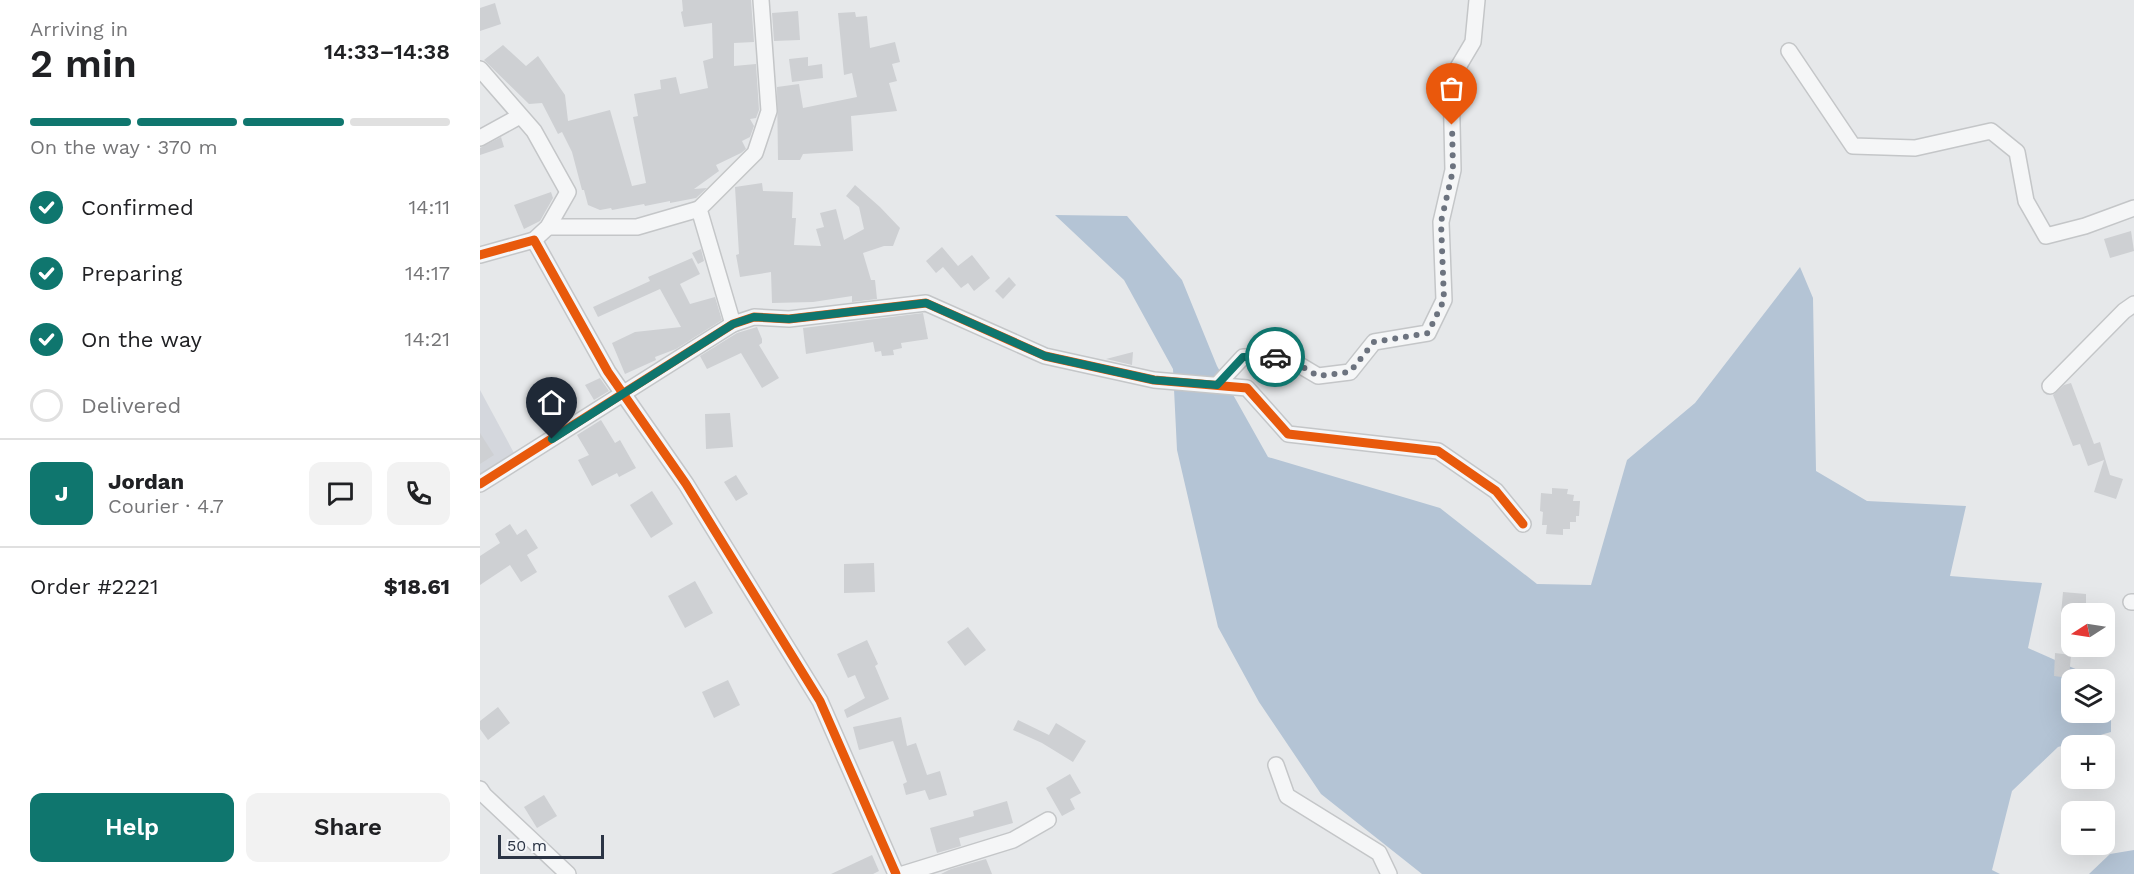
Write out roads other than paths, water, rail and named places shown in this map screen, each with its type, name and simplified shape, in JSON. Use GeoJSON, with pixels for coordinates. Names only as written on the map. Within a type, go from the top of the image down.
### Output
{"type":"FeatureCollection","features":[{"type":"Feature","properties":{"kind":"street"},"geometry":{"type":"LineString","coordinates":[[548,227],[637,227],[699,209],[755,153],[769,111],[762,0]]}},
{"type":"Feature","properties":{"kind":"street"},"geometry":{"type":"LineString","coordinates":[[1217,385],[1243,357],[1286,357],[1318,376],[1350,372],[1374,342],[1428,333],[1444,300],[1441,222],[1453,170],[1451,79],[1473,42],[1478,0]]}},
{"type":"Feature","properties":{"kind":"street"},"geometry":{"type":"LineString","coordinates":[[1789,51],[1853,146],[1915,148],[1991,131],[2017,152],[2026,201],[2046,236],[2085,226],[2134,208]]}},
{"type":"Feature","properties":{"kind":"street"},"geometry":{"type":"LineString","coordinates":[[480,69],[534,131],[568,192],[548,227],[534,240],[480,255]]}},
{"type":"Feature","properties":{"kind":"street"},"geometry":{"type":"LineString","coordinates":[[480,138],[520,116]]}},
{"type":"Feature","properties":{"kind":"street"},"geometry":{"type":"LineString","coordinates":[[699,209],[733,324]]}},
{"type":"Feature","properties":{"kind":"street"},"geometry":{"type":"LineString","coordinates":[[534,240],[608,372],[686,484],[820,701],[896,874]]}},
{"type":"Feature","properties":{"kind":"street"},"geometry":{"type":"LineString","coordinates":[[480,484],[733,324],[754,317],[789,319],[926,303],[1045,356],[1154,380],[1247,388],[1288,434],[1437,451],[1496,491],[1522,524]]}},
{"type":"Feature","properties":{"kind":"street"},"geometry":{"type":"LineString","coordinates":[[2050,386],[2124,311],[2134,304]]}},
{"type":"Feature","properties":{"kind":"street"},"geometry":{"type":"LineString","coordinates":[[1276,765],[1287,796],[1379,852],[1389,874]]}},
{"type":"Feature","properties":{"kind":"street"},"geometry":{"type":"LineString","coordinates":[[480,789],[568,874]]}},
{"type":"Feature","properties":{"kind":"street"},"geometry":{"type":"LineString","coordinates":[[903,874],[1013,840],[1048,820]]}},
{"type":"Feature","properties":{"kind":"water"},"geometry":{"type":"Polygon","coordinates":[[[1055,215],[1127,216],[1182,280],[1217,366],[1268,457],[1440,508],[1537,584],[1591,585],[1627,460],[1695,403],[1800,267],[1813,298],[1816,471],[1867,501],[1966,506],[1950,576],[2042,583],[2028,648],[2075,669],[2061,669],[2061,723],[2111,723],[2111,732],[2100,735],[2061,735],[2061,746],[2012,791],[1992,870],[2000,874],[1422,874],[1321,794],[1259,702],[1218,627],[1177,450],[1173,369],[1124,280],[1055,215]]]}},
{"type":"Feature","properties":{"kind":"water"},"geometry":{"type":"Polygon","coordinates":[[[2134,850],[2134,874],[2089,874],[2109,855],[2134,850]]]}}]}
